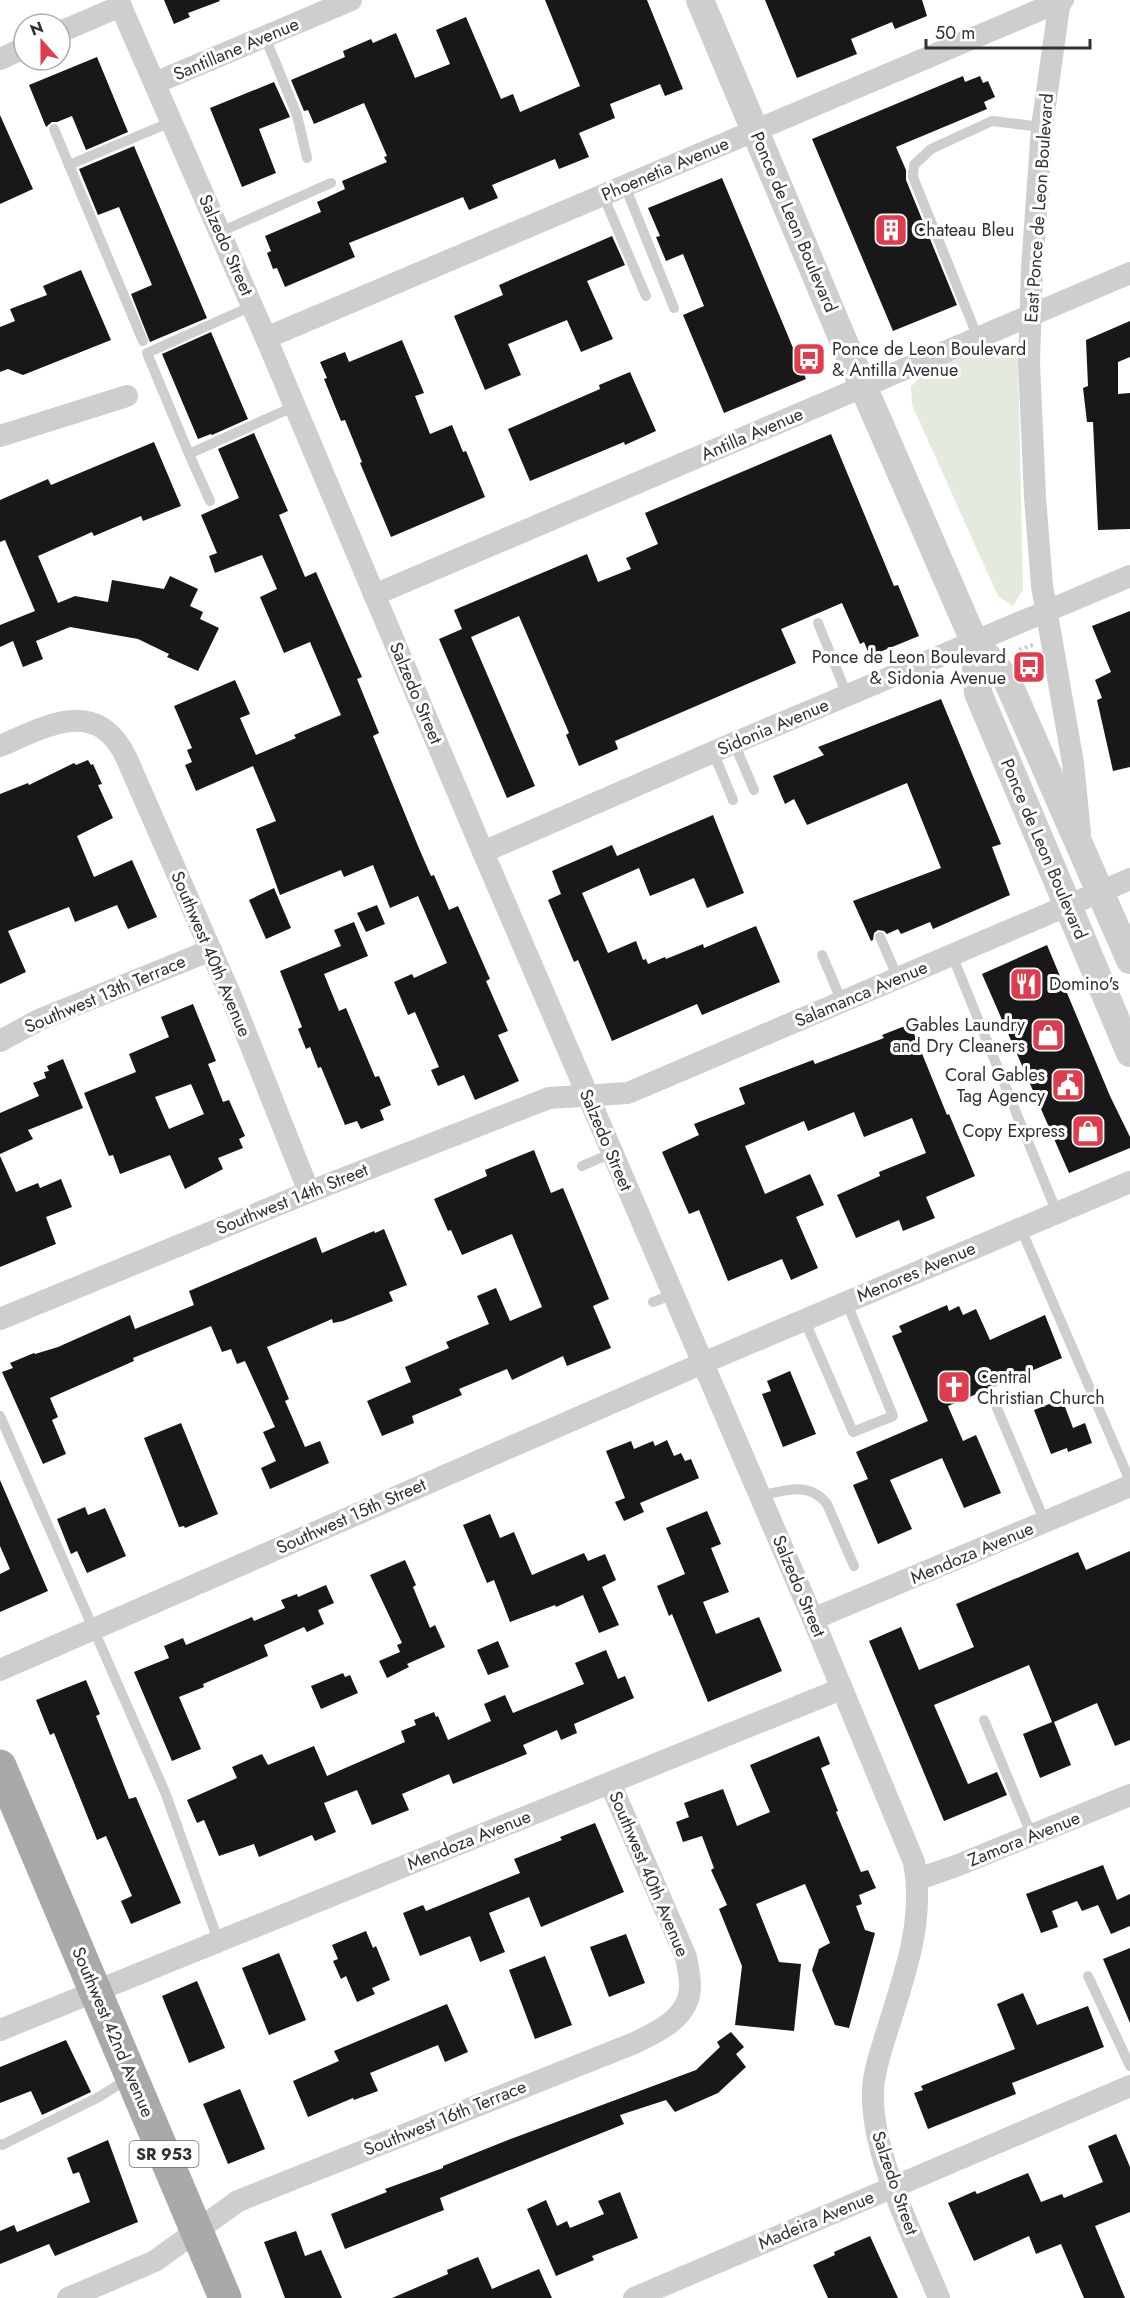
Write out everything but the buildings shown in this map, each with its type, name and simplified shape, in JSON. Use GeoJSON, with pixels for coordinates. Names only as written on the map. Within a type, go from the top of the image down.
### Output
{"type":"FeatureCollection","features":[{"type":"Feature","properties":{"kind":"main road","name":"Southwest 42nd Avenue"},"geometry":{"type":"LineString","coordinates":[[0,1766],[225,2298]]}},
{"type":"Feature","properties":{"kind":"street","name":"Santillane Avenue"},"geometry":{"type":"LineString","coordinates":[[155,83],[351,0]]}},
{"type":"Feature","properties":{"kind":"street","name":"Ponce de Leon Boulevard"},"geometry":{"type":"LineString","coordinates":[[700,0],[863,387],[974,641],[1007,680],[1130,960]]}},
{"type":"Feature","properties":{"kind":"street","name":"Phoenetia Avenue"},"geometry":{"type":"LineString","coordinates":[[266,338],[1061,0]]}},
{"type":"Feature","properties":{"kind":"street","name":"East Ponce de Leon Boulevard"},"geometry":{"type":"LineString","coordinates":[[1061,0],[1042,127],[1029,362],[1032,441],[1046,612],[1074,763],[1081,845]]}},
{"type":"Feature","properties":{"kind":"street"},"geometry":{"type":"LineString","coordinates":[[72,26],[119,3]]}},
{"type":"Feature","properties":{"kind":"street","name":"Salzedo Street"},"geometry":{"type":"LineString","coordinates":[[119,3],[266,338],[588,1096],[612,1154],[663,1298],[703,1363],[908,1845],[918,1879],[919,1895],[907,1970],[876,2067],[873,2088],[875,2125],[894,2186],[939,2298]]}},
{"type":"Feature","properties":{"kind":"street","name":"Antilla Avenue"},"geometry":{"type":"LineString","coordinates":[[374,594],[1130,273]]}},
{"type":"Feature","properties":{"kind":"street"},"geometry":{"type":"LineString","coordinates":[[0,436],[127,396]]}},
{"type":"Feature","properties":{"kind":"street","name":"Sidonia Avenue"},"geometry":{"type":"LineString","coordinates":[[483,852],[712,752],[1130,576]]}},
{"type":"Feature","properties":{"kind":"street","name":"Ponce de Leon Boulevard"},"geometry":{"type":"LineString","coordinates":[[974,641],[978,693],[1130,1053]]}},
{"type":"Feature","properties":{"kind":"street","name":"Southwest 40th Avenue"},"geometry":{"type":"LineString","coordinates":[[0,746],[56,723],[81,722],[99,725],[114,736],[126,757],[211,950],[309,1192]]}},
{"type":"Feature","properties":{"kind":"street","name":"Salamanca Avenue"},"geometry":{"type":"LineString","coordinates":[[588,1096],[628,1092],[1130,879]]}},
{"type":"Feature","properties":{"kind":"street","name":"Southwest 13th Terrace"},"geometry":{"type":"LineString","coordinates":[[0,1041],[39,1020],[211,950]]}},
{"type":"Feature","properties":{"kind":"street","name":"Southwest 14th Street"},"geometry":{"type":"LineString","coordinates":[[0,1318],[309,1192],[549,1098],[588,1096]]}},
{"type":"Feature","properties":{"kind":"street","name":"Menores Avenue"},"geometry":{"type":"LineString","coordinates":[[703,1363],[1130,1182]]}},
{"type":"Feature","properties":{"kind":"street","name":"Southwest 15th Street"},"geometry":{"type":"LineString","coordinates":[[0,1670],[703,1363]]}},
{"type":"Feature","properties":{"kind":"street","name":"Mendoza Avenue"},"geometry":{"type":"LineString","coordinates":[[813,1619],[1130,1486]]}},
{"type":"Feature","properties":{"kind":"street","name":"Mendoza Avenue"},"geometry":{"type":"LineString","coordinates":[[0,2030],[841,1689]]}},
{"type":"Feature","properties":{"kind":"street","name":"Southwest 40th Avenue"},"geometry":{"type":"LineString","coordinates":[[610,1783],[686,1957],[690,1987],[688,2000]]}},
{"type":"Feature","properties":{"kind":"street","name":"Zamora Avenue"},"geometry":{"type":"LineString","coordinates":[[918,1879],[1130,1796]]}},
{"type":"Feature","properties":{"kind":"street","name":"Southwest 16th Terrace"},"geometry":{"type":"LineString","coordinates":[[196,2231],[238,2201],[653,2035],[674,2019],[688,2000]]}},
{"type":"Feature","properties":{"kind":"street","name":"Madeira Avenue"},"geometry":{"type":"LineString","coordinates":[[634,2298],[1130,2086]]}},
{"type":"Feature","properties":{"kind":"street"},"geometry":{"type":"LineString","coordinates":[[68,2298],[155,2261],[196,2231]]}},
{"type":"Feature","properties":{"kind":"lane"},"geometry":{"type":"LineString","coordinates":[[265,36],[297,115],[308,158]]}},
{"type":"Feature","properties":{"kind":"lane"},"geometry":{"type":"LineString","coordinates":[[978,338],[913,177],[914,165],[931,149],[992,121],[1042,127]]}},
{"type":"Feature","properties":{"kind":"lane"},"geometry":{"type":"LineString","coordinates":[[69,165],[171,122]]}},
{"type":"Feature","properties":{"kind":"lane"},"geometry":{"type":"LineString","coordinates":[[54,129],[143,342]]}},
{"type":"Feature","properties":{"kind":"lane"},"geometry":{"type":"LineString","coordinates":[[220,232],[331,183]]}},
{"type":"Feature","properties":{"kind":"lane"},"geometry":{"type":"LineString","coordinates":[[625,186],[674,308]]}},
{"type":"Feature","properties":{"kind":"lane"},"geometry":{"type":"LineString","coordinates":[[603,195],[646,296]]}},
{"type":"Feature","properties":{"kind":"lane"},"geometry":{"type":"LineString","coordinates":[[210,501],[147,353],[252,306]]}},
{"type":"Feature","properties":{"kind":"lane"},"geometry":{"type":"LineString","coordinates":[[189,454],[295,406]]}},
{"type":"Feature","properties":{"kind":"lane"},"geometry":{"type":"LineString","coordinates":[[818,622],[847,695]]}},
{"type":"Feature","properties":{"kind":"lane"},"geometry":{"type":"LineString","coordinates":[[734,743],[753,790]]}},
{"type":"Feature","properties":{"kind":"lane"},"geometry":{"type":"LineString","coordinates":[[712,752],[733,800]]}},
{"type":"Feature","properties":{"kind":"lane"},"geometry":{"type":"LineString","coordinates":[[880,937],[898,978]]}},
{"type":"Feature","properties":{"kind":"lane"},"geometry":{"type":"LineString","coordinates":[[822,955],[842,1002]]}},
{"type":"Feature","properties":{"kind":"lane"},"geometry":{"type":"LineString","coordinates":[[952,955],[1057,1213]]}},
{"type":"Feature","properties":{"kind":"lane"},"geometry":{"type":"LineString","coordinates":[[582,1166],[612,1154]]}},
{"type":"Feature","properties":{"kind":"lane"},"geometry":{"type":"LineString","coordinates":[[1021,1229],[1130,1480]]}},
{"type":"Feature","properties":{"kind":"lane"},"geometry":{"type":"LineString","coordinates":[[804,1319],[853,1432],[893,1416],[846,1301]]}},
{"type":"Feature","properties":{"kind":"lane"},"geometry":{"type":"LineString","coordinates":[[997,1408],[1045,1522]]}},
{"type":"Feature","properties":{"kind":"lane"},"geometry":{"type":"LineString","coordinates":[[0,1416],[165,1792],[218,1940]]}},
{"type":"Feature","properties":{"kind":"lane"},"geometry":{"type":"LineString","coordinates":[[760,1496],[799,1488],[821,1495],[828,1504],[854,1566]]}},
{"type":"Feature","properties":{"kind":"lane"},"geometry":{"type":"LineString","coordinates":[[984,1720],[1032,1836]]}},
{"type":"Feature","properties":{"kind":"lane"},"geometry":{"type":"LineString","coordinates":[[1088,1976],[1130,2066]]}},
{"type":"Feature","properties":{"kind":"lane"},"geometry":{"type":"LineString","coordinates":[[0,2144],[99,2097],[132,2076]]}},
{"type":"Feature","properties":{"kind":"shaded area"},"geometry":{"type":"Polygon","coordinates":[[[1006,343],[1018,359],[1023,590],[1013,606],[998,596],[912,405],[911,387],[923,373],[989,345],[1006,343]]]}},
{"type":"Feature","properties":{"kind":"place","name":"Chateau Bleu"},"geometry":{"type":"Point","coordinates":[891,230]}},
{"type":"Feature","properties":{"kind":"place","name":"Ponce de Leon Boulevard & Antilla Avenue"},"geometry":{"type":"Point","coordinates":[809,359]}},
{"type":"Feature","properties":{"kind":"place","name":"Ponce de Leon Boulevard & Sidonia Avenue"},"geometry":{"type":"Point","coordinates":[1029,667]}},
{"type":"Feature","properties":{"kind":"place","name":"Domino's"},"geometry":{"type":"Point","coordinates":[1026,984]}},
{"type":"Feature","properties":{"kind":"place","name":"Gables Laundry and Dry Cleaners"},"geometry":{"type":"Point","coordinates":[1048,1035]}},
{"type":"Feature","properties":{"kind":"place","name":"Coral Gables Tag Agency"},"geometry":{"type":"Point","coordinates":[1068,1085]}},
{"type":"Feature","properties":{"kind":"place","name":"Copy Express"},"geometry":{"type":"Point","coordinates":[1088,1131]}},
{"type":"Feature","properties":{"kind":"place","name":"Central Christian Church"},"geometry":{"type":"Point","coordinates":[954,1387]}}]}
